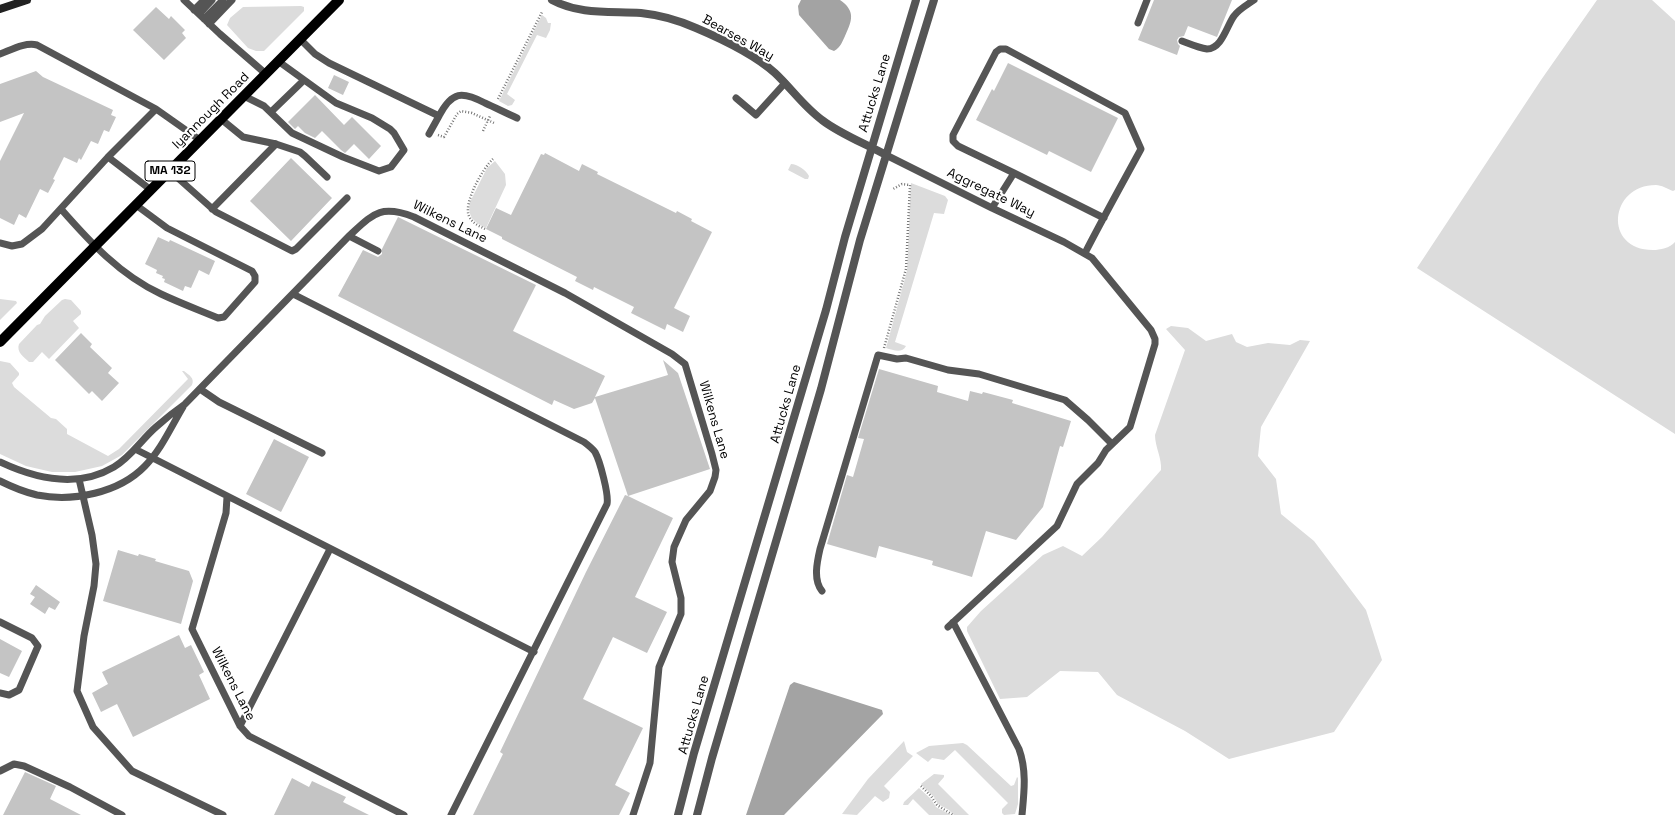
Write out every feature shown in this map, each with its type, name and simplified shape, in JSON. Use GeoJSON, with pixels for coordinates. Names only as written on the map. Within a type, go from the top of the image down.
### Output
{"type":"FeatureCollection","features":[{"type":"Feature","properties":{"kind":"main road"},"geometry":{"type":"LineString","coordinates":[[0,9],[27,0]]}},
{"type":"Feature","properties":{"kind":"main road","name":"Iyannough Road"},"geometry":{"type":"LineString","coordinates":[[0,342],[339,0]]}},
{"type":"Feature","properties":{"kind":"street","name":"Bearses Way"},"geometry":{"type":"LineString","coordinates":[[552,0],[569,4],[585,11],[650,14],[680,21],[709,34],[753,57],[766,66],[821,120],[886,155]]}},
{"type":"Feature","properties":{"kind":"street","name":"Attucks Lane"},"geometry":{"type":"LineString","coordinates":[[678,815],[815,348],[871,147],[916,0]]}},
{"type":"Feature","properties":{"kind":"street"},"geometry":{"type":"LineString","coordinates":[[697,815],[712,758],[821,389],[859,246],[934,0]]}},
{"type":"Feature","properties":{"kind":"lane"},"geometry":{"type":"LineString","coordinates":[[194,8],[204,0]]}},
{"type":"Feature","properties":{"kind":"lane"},"geometry":{"type":"LineString","coordinates":[[194,8],[212,0]]}},
{"type":"Feature","properties":{"kind":"lane"},"geometry":{"type":"LineString","coordinates":[[194,8],[223,0]]}},
{"type":"Feature","properties":{"kind":"lane"},"geometry":{"type":"LineString","coordinates":[[194,8],[232,0]]}},
{"type":"Feature","properties":{"kind":"lane"},"geometry":{"type":"LineString","coordinates":[[1138,23],[1147,0]]}},
{"type":"Feature","properties":{"kind":"lane"},"geometry":{"type":"LineString","coordinates":[[1182,41],[1207,49],[1213,47],[1224,35],[1229,23],[1239,10],[1254,0]]}},
{"type":"Feature","properties":{"kind":"lane"},"geometry":{"type":"LineString","coordinates":[[194,8],[266,74]]}},
{"type":"Feature","properties":{"kind":"lane"},"geometry":{"type":"LineString","coordinates":[[300,39],[323,60],[439,116]]}},
{"type":"Feature","properties":{"kind":"lane"},"geometry":{"type":"LineString","coordinates":[[0,54],[23,45],[37,45],[156,109],[200,140]]}},
{"type":"Feature","properties":{"kind":"lane"},"geometry":{"type":"LineString","coordinates":[[1085,253],[1104,218],[1141,149],[1125,113],[1006,49],[1000,49],[996,52],[953,135],[953,141],[958,146],[1014,172],[1104,218]]}},
{"type":"Feature","properties":{"kind":"lane"},"geometry":{"type":"LineString","coordinates":[[244,96],[264,106],[292,133],[379,171],[391,167],[404,150],[394,133],[372,118],[336,103],[303,81],[278,61]]}},
{"type":"Feature","properties":{"kind":"lane"},"geometry":{"type":"LineString","coordinates":[[271,112],[303,81]]}},
{"type":"Feature","properties":{"kind":"lane"},"geometry":{"type":"LineString","coordinates":[[736,98],[756,115],[785,83]]}},
{"type":"Feature","properties":{"kind":"lane"},"geometry":{"type":"LineString","coordinates":[[430,132],[449,101],[457,96],[466,95],[517,118]]}},
{"type":"Feature","properties":{"kind":"lane"},"geometry":{"type":"LineString","coordinates":[[0,243],[12,246],[22,244],[42,229],[108,157],[156,109]]}},
{"type":"Feature","properties":{"kind":"lane"},"geometry":{"type":"LineString","coordinates":[[221,119],[243,137],[293,149],[306,156],[327,177]]}},
{"type":"Feature","properties":{"kind":"lane"},"geometry":{"type":"LineString","coordinates":[[212,209],[276,144]]}},
{"type":"Feature","properties":{"kind":"lane","name":"Aggregate Way"},"geometry":{"type":"LineString","coordinates":[[886,155],[1085,253],[1094,260],[1151,330],[1155,339],[1155,344],[1131,424],[1112,444]]}},
{"type":"Feature","properties":{"kind":"lane"},"geometry":{"type":"LineString","coordinates":[[108,157],[151,190]]}},
{"type":"Feature","properties":{"kind":"lane"},"geometry":{"type":"LineString","coordinates":[[170,171],[212,209],[294,251],[347,198]]}},
{"type":"Feature","properties":{"kind":"lane"},"geometry":{"type":"LineString","coordinates":[[992,208],[1014,172]]}},
{"type":"Feature","properties":{"kind":"lane"},"geometry":{"type":"LineString","coordinates":[[61,209],[94,247],[126,273],[160,294],[218,318],[224,317],[255,282],[255,276],[252,271],[167,228],[136,205]]}},
{"type":"Feature","properties":{"kind":"lane","name":"Wilkens Lane"},"geometry":{"type":"LineString","coordinates":[[185,404],[349,236],[370,217],[383,212],[395,211],[414,217],[565,293],[672,354],[685,364],[716,470],[715,477],[704,500],[686,520],[674,547],[672,562],[681,598],[681,614],[659,667],[650,763],[633,815]]}},
{"type":"Feature","properties":{"kind":"lane"},"geometry":{"type":"LineString","coordinates":[[349,236],[378,251]]}},
{"type":"Feature","properties":{"kind":"lane"},"geometry":{"type":"LineString","coordinates":[[293,294],[584,442],[591,447],[595,453],[608,496],[607,504],[451,815]]}},
{"type":"Feature","properties":{"kind":"lane"},"geometry":{"type":"LineString","coordinates":[[822,591],[819,587],[817,574],[820,549],[876,357],[878,355],[897,359],[906,358],[948,370],[979,374],[1065,400],[1112,444],[1106,450],[1098,463],[1077,484],[1057,526],[950,624],[1016,743],[1024,761],[1025,772],[1022,815]]}},
{"type":"Feature","properties":{"kind":"lane"},"geometry":{"type":"LineString","coordinates":[[200,389],[219,402],[322,454]]}},
{"type":"Feature","properties":{"kind":"lane"},"geometry":{"type":"LineString","coordinates":[[0,462],[28,474],[54,480],[80,479],[102,473],[114,467],[135,449],[156,427],[185,404]]}},
{"type":"Feature","properties":{"kind":"lane"},"geometry":{"type":"LineString","coordinates":[[0,481],[37,495],[58,497],[99,492],[123,482],[141,470],[151,458],[185,404]]}},
{"type":"Feature","properties":{"kind":"lane"},"geometry":{"type":"LineString","coordinates":[[135,449],[534,652]]}},
{"type":"Feature","properties":{"kind":"lane"},"geometry":{"type":"LineString","coordinates":[[80,479],[92,535],[96,564],[94,586],[84,636],[77,691],[93,727],[132,771],[223,815]]}},
{"type":"Feature","properties":{"kind":"lane","name":"Wilkens Lane"},"geometry":{"type":"LineString","coordinates":[[227,496],[226,513],[192,629],[240,726],[246,733],[256,739],[404,815]]}},
{"type":"Feature","properties":{"kind":"lane"},"geometry":{"type":"LineString","coordinates":[[240,726],[330,549]]}},
{"type":"Feature","properties":{"kind":"lane"},"geometry":{"type":"LineString","coordinates":[[0,622],[32,638],[38,646],[18,690],[10,695],[0,693]]}},
{"type":"Feature","properties":{"kind":"lane"},"geometry":{"type":"LineString","coordinates":[[0,771],[9,766],[24,766],[70,787],[122,815]]}},
{"type":"Feature","properties":{"kind":"path"},"geometry":{"type":"LineString","coordinates":[[498,100],[542,12]]}},
{"type":"Feature","properties":{"kind":"path"},"geometry":{"type":"LineString","coordinates":[[430,132],[444,137],[457,114],[461,111],[472,112],[494,123]]}},
{"type":"Feature","properties":{"kind":"path"},"geometry":{"type":"LineString","coordinates":[[483,131],[491,114]]}},
{"type":"Feature","properties":{"kind":"path"},"geometry":{"type":"LineString","coordinates":[[486,229],[473,222],[469,217],[467,209],[469,201],[482,173],[493,159]]}},
{"type":"Feature","properties":{"kind":"path"},"geometry":{"type":"LineString","coordinates":[[882,356],[904,278],[908,243],[910,185],[902,184],[893,189]]}},
{"type":"Feature","properties":{"kind":"path"},"geometry":{"type":"LineString","coordinates":[[921,786],[931,796],[937,805],[953,815]]}},
{"type":"Feature","properties":{"kind":"shaded area"},"geometry":{"type":"Polygon","coordinates":[[[801,0],[840,0],[849,8],[851,21],[841,44],[834,51],[829,49],[799,15],[798,6],[801,0]]]}},
{"type":"Feature","properties":{"kind":"shaded area"},"geometry":{"type":"Polygon","coordinates":[[[1597,0],[1652,0],[1675,21],[1675,190],[1673,191],[1656,185],[1640,188],[1629,195],[1621,206],[1618,218],[1620,229],[1626,240],[1637,247],[1659,250],[1668,247],[1675,242],[1675,434],[1417,268],[1541,80],[1597,0]]]}},
{"type":"Feature","properties":{"kind":"shaded area"},"geometry":{"type":"Polygon","coordinates":[[[243,7],[304,7],[304,11],[264,51],[256,51],[248,48],[227,25],[230,18],[243,7]]]}},
{"type":"Feature","properties":{"kind":"shaded area"},"geometry":{"type":"Polygon","coordinates":[[[542,15],[546,18],[548,23],[551,23],[550,30],[546,38],[537,35],[507,94],[515,100],[512,105],[508,106],[499,101],[542,15]]]}},
{"type":"Feature","properties":{"kind":"shaded area"},"geometry":{"type":"Polygon","coordinates":[[[495,161],[505,174],[506,185],[486,228],[478,224],[472,218],[469,207],[487,168],[495,161]]]}},
{"type":"Feature","properties":{"kind":"shaded area"},"geometry":{"type":"Polygon","coordinates":[[[791,164],[799,166],[804,170],[809,176],[808,179],[805,179],[788,170],[791,164]]]}},
{"type":"Feature","properties":{"kind":"shaded area"},"geometry":{"type":"Polygon","coordinates":[[[911,183],[945,196],[948,200],[944,214],[934,213],[895,342],[906,346],[902,350],[897,351],[886,348],[907,271],[911,183]]]}},
{"type":"Feature","properties":{"kind":"shaded area"},"geometry":{"type":"Polygon","coordinates":[[[0,299],[16,301],[17,303],[0,320],[0,299]]]}},
{"type":"Feature","properties":{"kind":"shaded area"},"geometry":{"type":"Polygon","coordinates":[[[65,299],[71,300],[81,311],[81,314],[73,321],[79,328],[49,359],[42,352],[33,362],[29,362],[20,352],[18,347],[19,344],[37,325],[40,324],[45,316],[65,299]]]}},
{"type":"Feature","properties":{"kind":"shaded area"},"geometry":{"type":"Polygon","coordinates":[[[1171,326],[1188,328],[1206,341],[1232,334],[1236,342],[1247,347],[1268,343],[1290,345],[1300,340],[1310,341],[1261,427],[1258,456],[1276,479],[1281,514],[1314,541],[1366,610],[1382,660],[1334,732],[1229,759],[1185,731],[1117,695],[1098,672],[1060,671],[1027,697],[1000,699],[967,631],[967,627],[981,611],[1043,555],[1063,546],[1082,556],[1102,537],[1161,470],[1155,435],[1185,350],[1166,329],[1171,326]]]}},
{"type":"Feature","properties":{"kind":"shaded area"},"geometry":{"type":"Polygon","coordinates":[[[0,361],[10,363],[19,373],[12,383],[14,387],[51,418],[56,419],[67,429],[67,434],[108,456],[119,449],[188,379],[182,371],[191,377],[193,383],[122,455],[102,466],[75,472],[52,472],[26,466],[0,454],[0,361]]]}},
{"type":"Feature","properties":{"kind":"shaded area"},"geometry":{"type":"Polygon","coordinates":[[[794,682],[882,710],[883,714],[784,815],[746,815],[790,685],[794,682]]]}},
{"type":"Feature","properties":{"kind":"shaded area"},"geometry":{"type":"Polygon","coordinates":[[[904,741],[907,752],[913,756],[884,786],[890,792],[889,798],[883,802],[875,796],[857,815],[842,814],[868,779],[904,741]]]}},
{"type":"Feature","properties":{"kind":"shaded area"},"geometry":{"type":"Polygon","coordinates":[[[963,743],[1011,786],[1014,785],[1017,777],[1018,778],[1018,804],[1015,814],[1004,815],[1002,813],[1002,809],[1008,803],[955,750],[944,760],[932,758],[928,762],[916,753],[929,746],[963,743]]]}},
{"type":"Feature","properties":{"kind":"shaded area"},"geometry":{"type":"Polygon","coordinates":[[[934,774],[944,775],[938,784],[969,815],[954,815],[949,810],[938,804],[934,797],[921,784],[934,774]]]}},
{"type":"Feature","properties":{"kind":"shaded area"},"geometry":{"type":"Polygon","coordinates":[[[919,788],[931,799],[936,807],[951,815],[929,815],[913,799],[908,805],[903,805],[904,802],[919,788]]]}},
{"type":"Feature","properties":{"kind":"building"},"geometry":{"type":"Polygon","coordinates":[[[1154,0],[1232,0],[1217,37],[1188,26],[1184,36],[1179,37],[1177,40],[1180,46],[1177,55],[1138,40],[1154,0]]]}},
{"type":"Feature","properties":{"kind":"building"},"geometry":{"type":"Polygon","coordinates":[[[156,7],[169,19],[171,16],[185,30],[182,33],[186,38],[164,60],[133,30],[156,7]]]}},
{"type":"Feature","properties":{"kind":"building"},"geometry":{"type":"Polygon","coordinates":[[[1008,63],[1118,118],[1091,172],[1049,151],[1047,155],[976,120],[992,89],[994,91],[1008,63]]]}},
{"type":"Feature","properties":{"kind":"building"},"geometry":{"type":"Polygon","coordinates":[[[36,71],[43,77],[113,110],[111,115],[116,117],[109,132],[104,130],[98,144],[91,141],[81,160],[79,158],[77,163],[64,157],[48,193],[40,189],[26,218],[19,214],[14,225],[0,218],[0,161],[24,113],[0,122],[0,84],[36,71]]]}},
{"type":"Feature","properties":{"kind":"building"},"geometry":{"type":"Polygon","coordinates":[[[334,75],[349,82],[343,95],[328,88],[334,75]]]}},
{"type":"Feature","properties":{"kind":"building"},"geometry":{"type":"Polygon","coordinates":[[[315,95],[344,125],[352,117],[381,146],[369,159],[354,144],[345,153],[322,131],[315,138],[305,133],[298,126],[295,129],[288,122],[315,95]]]}},
{"type":"Feature","properties":{"kind":"building"},"geometry":{"type":"Polygon","coordinates":[[[545,153],[579,171],[582,164],[598,172],[597,174],[676,213],[677,211],[692,219],[691,221],[712,232],[674,308],[690,316],[683,332],[667,324],[665,330],[631,313],[634,307],[594,287],[593,290],[575,281],[577,277],[502,239],[502,237],[486,229],[496,208],[511,215],[541,154],[544,155],[545,153]]]}},
{"type":"Feature","properties":{"kind":"building"},"geometry":{"type":"Polygon","coordinates":[[[291,158],[332,198],[291,241],[250,201],[291,158]]]}},
{"type":"Feature","properties":{"kind":"building"},"geometry":{"type":"Polygon","coordinates":[[[398,217],[536,285],[513,331],[605,376],[595,397],[668,375],[663,360],[678,373],[710,469],[628,496],[595,398],[592,403],[574,409],[554,400],[552,405],[338,296],[363,250],[378,257],[382,254],[382,249],[398,217]]]}},
{"type":"Feature","properties":{"kind":"building"},"geometry":{"type":"Polygon","coordinates":[[[158,237],[169,242],[170,240],[215,261],[209,275],[199,270],[191,288],[185,286],[183,291],[164,282],[165,279],[162,278],[163,276],[156,273],[157,270],[145,264],[158,237]]]}},
{"type":"Feature","properties":{"kind":"building"},"geometry":{"type":"Polygon","coordinates":[[[81,333],[92,344],[90,347],[112,368],[108,373],[119,383],[102,401],[92,391],[89,394],[55,360],[81,333]]]}},
{"type":"Feature","properties":{"kind":"building"},"geometry":{"type":"Polygon","coordinates":[[[879,369],[938,386],[937,392],[968,401],[970,391],[982,394],[983,392],[1013,400],[1012,403],[1071,421],[1063,447],[1060,446],[1043,507],[1016,540],[986,531],[972,577],[932,565],[933,561],[879,546],[876,558],[827,544],[847,475],[853,477],[864,439],[858,438],[879,369]]]}},
{"type":"Feature","properties":{"kind":"building"},"geometry":{"type":"Polygon","coordinates":[[[274,439],[309,457],[281,512],[246,494],[274,439]]]}},
{"type":"Feature","properties":{"kind":"building"},"geometry":{"type":"Polygon","coordinates":[[[625,495],[673,518],[635,597],[667,612],[647,653],[613,637],[583,699],[643,728],[615,785],[630,793],[619,815],[473,815],[503,754],[500,752],[586,572],[625,495]]]}},
{"type":"Feature","properties":{"kind":"building"},"geometry":{"type":"Polygon","coordinates":[[[118,550],[138,556],[139,554],[156,559],[155,561],[189,571],[193,581],[181,624],[103,601],[118,550]]]}},
{"type":"Feature","properties":{"kind":"building"},"geometry":{"type":"Polygon","coordinates":[[[36,585],[60,602],[55,610],[49,607],[45,614],[30,604],[35,597],[30,594],[36,585]]]}},
{"type":"Feature","properties":{"kind":"building"},"geometry":{"type":"Polygon","coordinates":[[[179,635],[185,648],[191,645],[204,672],[199,675],[210,699],[133,737],[117,704],[101,712],[92,693],[108,684],[102,672],[179,635]]]}},
{"type":"Feature","properties":{"kind":"building"},"geometry":{"type":"Polygon","coordinates":[[[0,639],[22,651],[9,677],[0,673],[0,639]]]}},
{"type":"Feature","properties":{"kind":"building"},"geometry":{"type":"Polygon","coordinates":[[[25,772],[56,786],[50,799],[81,815],[3,815],[25,772]]]}},
{"type":"Feature","properties":{"kind":"building"},"geometry":{"type":"Polygon","coordinates":[[[292,778],[309,787],[312,781],[346,797],[343,802],[369,815],[274,815],[292,778]]]}}]}
